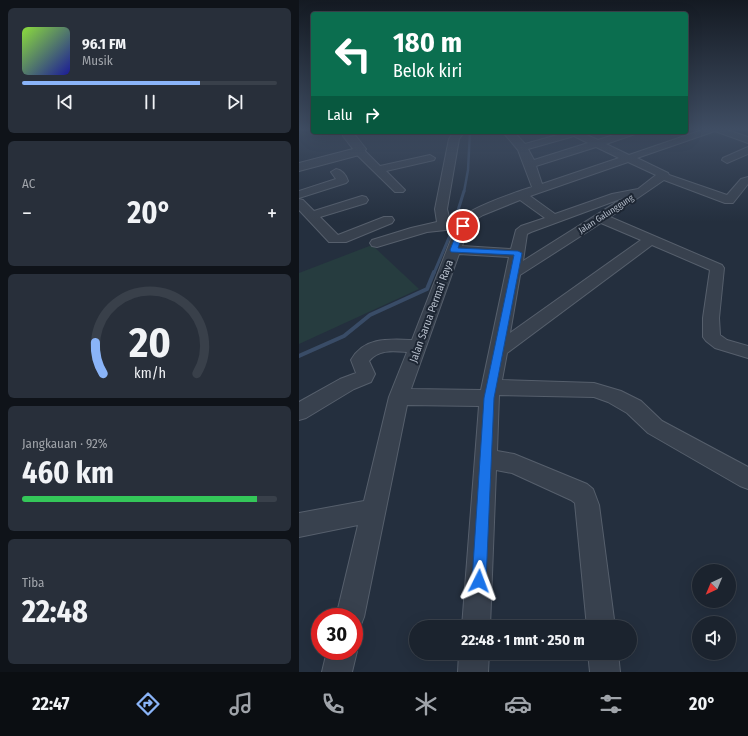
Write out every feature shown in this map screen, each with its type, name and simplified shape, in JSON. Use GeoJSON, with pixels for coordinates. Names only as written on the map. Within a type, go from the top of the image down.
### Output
{"type":"FeatureCollection","features":[{"type":"Feature","properties":{"kind":"street"},"geometry":{"type":"LineString","coordinates":[[299,167],[328,159]]}},
{"type":"Feature","properties":{"kind":"street"},"geometry":{"type":"LineString","coordinates":[[367,159],[399,190]]}},
{"type":"Feature","properties":{"kind":"street"},"geometry":{"type":"LineString","coordinates":[[377,170],[424,159]]}},
{"type":"Feature","properties":{"kind":"street"},"geometry":{"type":"LineString","coordinates":[[450,159],[441,209],[454,225]]}},
{"type":"Feature","properties":{"kind":"street"},"geometry":{"type":"LineString","coordinates":[[528,159],[538,188]]}},
{"type":"Feature","properties":{"kind":"street"},"geometry":{"type":"LineString","coordinates":[[531,165],[548,159]]}},
{"type":"Feature","properties":{"kind":"street","name":"Jalan Sarua Permai Raya"},"geometry":{"type":"LineString","coordinates":[[352,608],[399,397],[454,250],[454,225],[470,216],[538,188],[626,159]]}},
{"type":"Feature","properties":{"kind":"street"},"geometry":{"type":"LineString","coordinates":[[633,159],[663,173],[662,176],[729,200],[745,181],[748,180]]}},
{"type":"Feature","properties":{"kind":"street"},"geometry":{"type":"LineString","coordinates":[[299,195],[342,181],[341,177],[336,172]]}},
{"type":"Feature","properties":{"kind":"street","name":"Jalan Galunggung"},"geometry":{"type":"LineString","coordinates":[[514,273],[641,192],[662,176]]}},
{"type":"Feature","properties":{"kind":"street"},"geometry":{"type":"LineString","coordinates":[[476,620],[490,393],[521,233],[617,196],[641,192]]}},
{"type":"Feature","properties":{"kind":"street"},"geometry":{"type":"LineString","coordinates":[[521,195],[554,219]]}},
{"type":"Feature","properties":{"kind":"street"},"geometry":{"type":"LineString","coordinates":[[312,216],[362,200]]}},
{"type":"Feature","properties":{"kind":"street"},"geometry":{"type":"LineString","coordinates":[[299,203],[334,239],[338,239],[388,220]]}},
{"type":"Feature","properties":{"kind":"street"},"geometry":{"type":"LineString","coordinates":[[601,218],[717,268],[711,318],[712,337],[721,344],[748,352]]}},
{"type":"Feature","properties":{"kind":"street"},"geometry":{"type":"LineString","coordinates":[[377,243],[428,228],[454,225]]}},
{"type":"Feature","properties":{"kind":"street"},"geometry":{"type":"LineString","coordinates":[[498,350],[652,239]]}},
{"type":"Feature","properties":{"kind":"street"},"geometry":{"type":"LineString","coordinates":[[454,250],[518,253]]}},
{"type":"Feature","properties":{"kind":"street"},"geometry":{"type":"LineString","coordinates":[[299,412],[347,384],[363,377],[366,374],[360,360],[375,347],[383,344],[417,347]]}},
{"type":"Feature","properties":{"kind":"street"},"geometry":{"type":"LineString","coordinates":[[399,397],[594,390],[613,396],[634,407],[655,427],[748,479]]}},
{"type":"Feature","properties":{"kind":"street"},"geometry":{"type":"LineString","coordinates":[[486,459],[514,464],[579,492],[585,497],[600,620]]}},
{"type":"Feature","properties":{"kind":"street"},"geometry":{"type":"LineString","coordinates":[[299,525],[375,510]]}},
{"type":"Feature","properties":{"kind":"street"},"geometry":{"type":"LineString","coordinates":[[337,672],[340,660]]}},
{"type":"Feature","properties":{"kind":"street"},"geometry":{"type":"LineString","coordinates":[[473,672],[474,660]]}},
{"type":"Feature","properties":{"kind":"street"},"geometry":{"type":"LineString","coordinates":[[604,660],[605,672]]}},
{"type":"Feature","properties":{"kind":"green space"},"geometry":{"type":"Polygon","coordinates":[[[372,245],[419,289],[299,344],[299,273],[372,245]]]}},
{"type":"Feature","properties":{"kind":"waterway"},"geometry":{"type":"LineString","coordinates":[[464,192],[469,159]]}},
{"type":"Feature","properties":{"kind":"waterway"},"geometry":{"type":"LineString","coordinates":[[434,273],[451,233],[464,191]]}},
{"type":"Feature","properties":{"kind":"waterway"},"geometry":{"type":"LineString","coordinates":[[299,356],[344,336],[370,315],[427,289],[434,272]]}},
{"type":"Feature","properties":{"kind":"route"},"geometry":{"type":"LineString","coordinates":[[463,226],[454,250],[518,253],[489,398],[479,581]]}}]}
